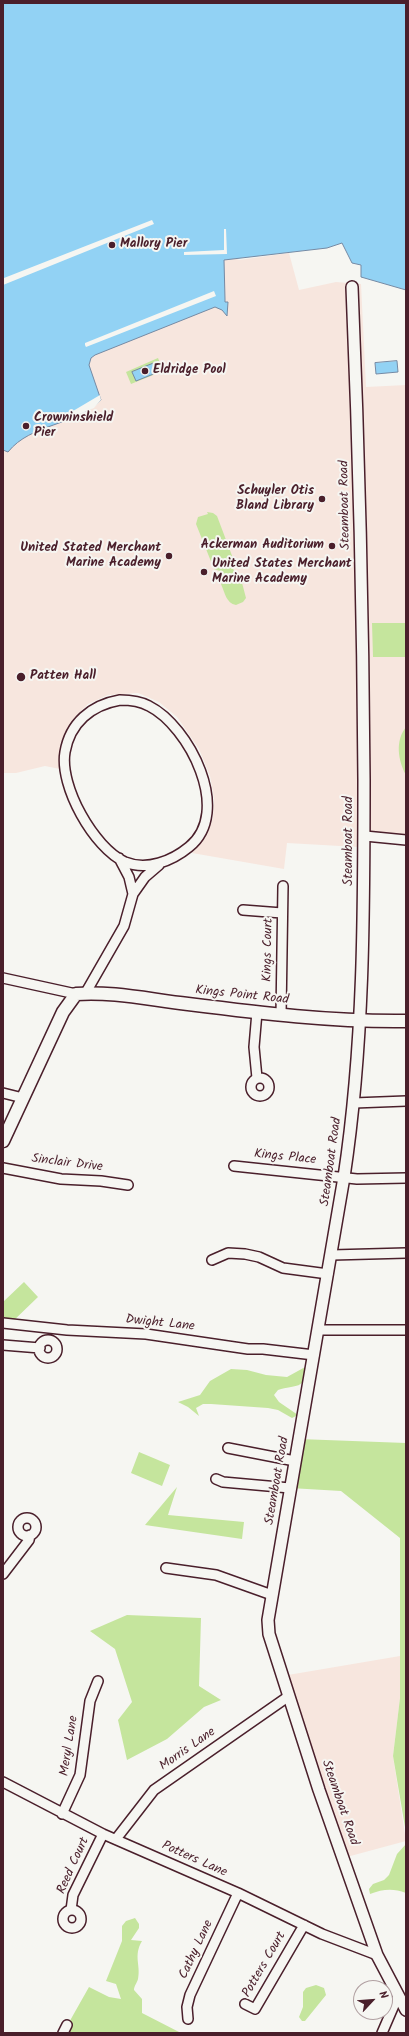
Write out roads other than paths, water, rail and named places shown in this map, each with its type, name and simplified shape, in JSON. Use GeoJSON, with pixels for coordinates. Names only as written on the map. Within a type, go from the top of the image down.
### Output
{"type":"FeatureCollection","features":[{"type":"Feature","properties":{"kind":"main road","name":"Kings Point Road"},"geometry":{"type":"LineString","coordinates":[[80,994],[360,1022],[406,1021]]}},
{"type":"Feature","properties":{"kind":"main road"},"geometry":{"type":"LineString","coordinates":[[3,1141],[63,1012],[80,994]]}},
{"type":"Feature","properties":{"kind":"street","name":"Steamboat Road"},"geometry":{"type":"LineString","coordinates":[[352,287],[360,501],[365,836],[360,1022],[354,1103],[344,1177],[332,1255],[268,1620],[269,1634],[319,1790],[377,1955],[406,2010]]}},
{"type":"Feature","properties":{"kind":"street"},"geometry":{"type":"LineString","coordinates":[[3,978],[80,994],[121,932],[133,894],[145,877],[159,865],[181,854],[192,845],[200,833],[206,815],[206,791],[194,754],[180,731],[159,712],[136,701],[108,702],[91,710],[76,726],[69,738],[65,754],[69,784],[82,816],[103,846],[118,858],[126,862],[159,865]]}},
{"type":"Feature","properties":{"kind":"street"},"geometry":{"type":"LineString","coordinates":[[365,836],[406,840]]}},
{"type":"Feature","properties":{"kind":"street"},"geometry":{"type":"LineString","coordinates":[[118,858],[129,877],[133,894]]}},
{"type":"Feature","properties":{"kind":"street","name":"Kings Court"},"geometry":{"type":"LineString","coordinates":[[281,1015],[283,886]]}},
{"type":"Feature","properties":{"kind":"street"},"geometry":{"type":"LineString","coordinates":[[243,910],[282,913]]}},
{"type":"Feature","properties":{"kind":"street"},"geometry":{"type":"LineString","coordinates":[[257,1012],[254,1047],[257,1078]]}},
{"type":"Feature","properties":{"kind":"street"},"geometry":{"type":"LineString","coordinates":[[3,1093],[23,1098]]}},
{"type":"Feature","properties":{"kind":"street"},"geometry":{"type":"LineString","coordinates":[[354,1103],[406,1101]]}},
{"type":"Feature","properties":{"kind":"street","name":"Kings Place"},"geometry":{"type":"LineString","coordinates":[[234,1166],[344,1177],[406,1178]]}},
{"type":"Feature","properties":{"kind":"street","name":"Sinclair Drive"},"geometry":{"type":"LineString","coordinates":[[3,1168],[61,1179],[101,1181],[128,1185]]}},
{"type":"Feature","properties":{"kind":"street"},"geometry":{"type":"LineString","coordinates":[[212,1260],[228,1253],[245,1254],[259,1257],[283,1268],[328,1274]]}},
{"type":"Feature","properties":{"kind":"street"},"geometry":{"type":"LineString","coordinates":[[332,1255],[406,1253]]}},
{"type":"Feature","properties":{"kind":"street","name":"Dwight Lane"},"geometry":{"type":"LineString","coordinates":[[3,1323],[67,1330],[146,1334],[248,1349],[263,1349],[314,1355]]}},
{"type":"Feature","properties":{"kind":"street"},"geometry":{"type":"LineString","coordinates":[[318,1330],[406,1330]]}},
{"type":"Feature","properties":{"kind":"street"},"geometry":{"type":"LineString","coordinates":[[3,1345],[40,1348]]}},
{"type":"Feature","properties":{"kind":"street"},"geometry":{"type":"LineString","coordinates":[[228,1448],[295,1461]]}},
{"type":"Feature","properties":{"kind":"street"},"geometry":{"type":"LineString","coordinates":[[216,1479],[223,1482],[290,1488]]}},
{"type":"Feature","properties":{"kind":"street"},"geometry":{"type":"LineString","coordinates":[[3,1574],[29,1540],[30,1535]]}},
{"type":"Feature","properties":{"kind":"street"},"geometry":{"type":"LineString","coordinates":[[166,1568],[216,1575],[272,1595]]}},
{"type":"Feature","properties":{"kind":"street","name":"Meryl Lane"},"geometry":{"type":"LineString","coordinates":[[62,1814],[80,1775],[90,1701],[98,1681]]}},
{"type":"Feature","properties":{"kind":"street","name":"Morris Lane"},"geometry":{"type":"LineString","coordinates":[[116,1839],[154,1790],[289,1696]]}},
{"type":"Feature","properties":{"kind":"street","name":"Potters Lane"},"geometry":{"type":"LineString","coordinates":[[3,1782],[103,1834],[304,1925],[377,1955]]}},
{"type":"Feature","properties":{"kind":"street","name":"Reed Court"},"geometry":{"type":"LineString","coordinates":[[71,1910],[73,1895],[103,1834]]}},
{"type":"Feature","properties":{"kind":"street","name":"Cathy Lane"},"geometry":{"type":"LineString","coordinates":[[188,2019],[187,2007],[190,1995],[238,1894]]}},
{"type":"Feature","properties":{"kind":"street","name":"Potters Court"},"geometry":{"type":"LineString","coordinates":[[245,2004],[255,2009],[304,1925]]}},
{"type":"Feature","properties":{"kind":"street"},"geometry":{"type":"LineString","coordinates":[[382,2033],[398,1996]]}},
{"type":"Feature","properties":{"kind":"water"},"geometry":{"type":"Polygon","coordinates":[[[3,3],[406,3],[406,290],[361,277],[361,265],[352,263],[342,243],[327,248],[224,260],[225,302],[228,302],[227,316],[222,310],[215,307],[95,355],[91,358],[89,365],[101,400],[91,409],[79,415],[29,435],[8,452],[3,450],[3,3]]]}},
{"type":"Feature","properties":{"kind":"water"},"geometry":{"type":"Polygon","coordinates":[[[397,361],[398,372],[376,374],[375,363],[397,361]]]}},
{"type":"Feature","properties":{"kind":"water","name":"Eldridge Pool"},"geometry":{"type":"Polygon","coordinates":[[[157,362],[161,371],[136,381],[132,372],[157,362]]]}},
{"type":"Feature","properties":{"kind":"place","name":"Mallory Pier"},"geometry":{"type":"Point","coordinates":[112,245]}},
{"type":"Feature","properties":{"kind":"place","name":"Eldridge Pool"},"geometry":{"type":"Point","coordinates":[145,371]}},
{"type":"Feature","properties":{"kind":"place","name":"Crowninshield Pier"},"geometry":{"type":"Point","coordinates":[26,426]}},
{"type":"Feature","properties":{"kind":"place","name":"Schuyler Otis Bland Library"},"geometry":{"type":"Point","coordinates":[322,499]}},
{"type":"Feature","properties":{"kind":"place","name":"Ackerman Auditorium"},"geometry":{"type":"Point","coordinates":[332,546]}},
{"type":"Feature","properties":{"kind":"place","name":"United Stated Merchant Marine Academy"},"geometry":{"type":"Point","coordinates":[169,556]}},
{"type":"Feature","properties":{"kind":"place","name":"United States Merchant Marine Academy"},"geometry":{"type":"Point","coordinates":[204,572]}},
{"type":"Feature","properties":{"kind":"place","name":"Patten Hall"},"geometry":{"type":"Point","coordinates":[21,677]}}]}
